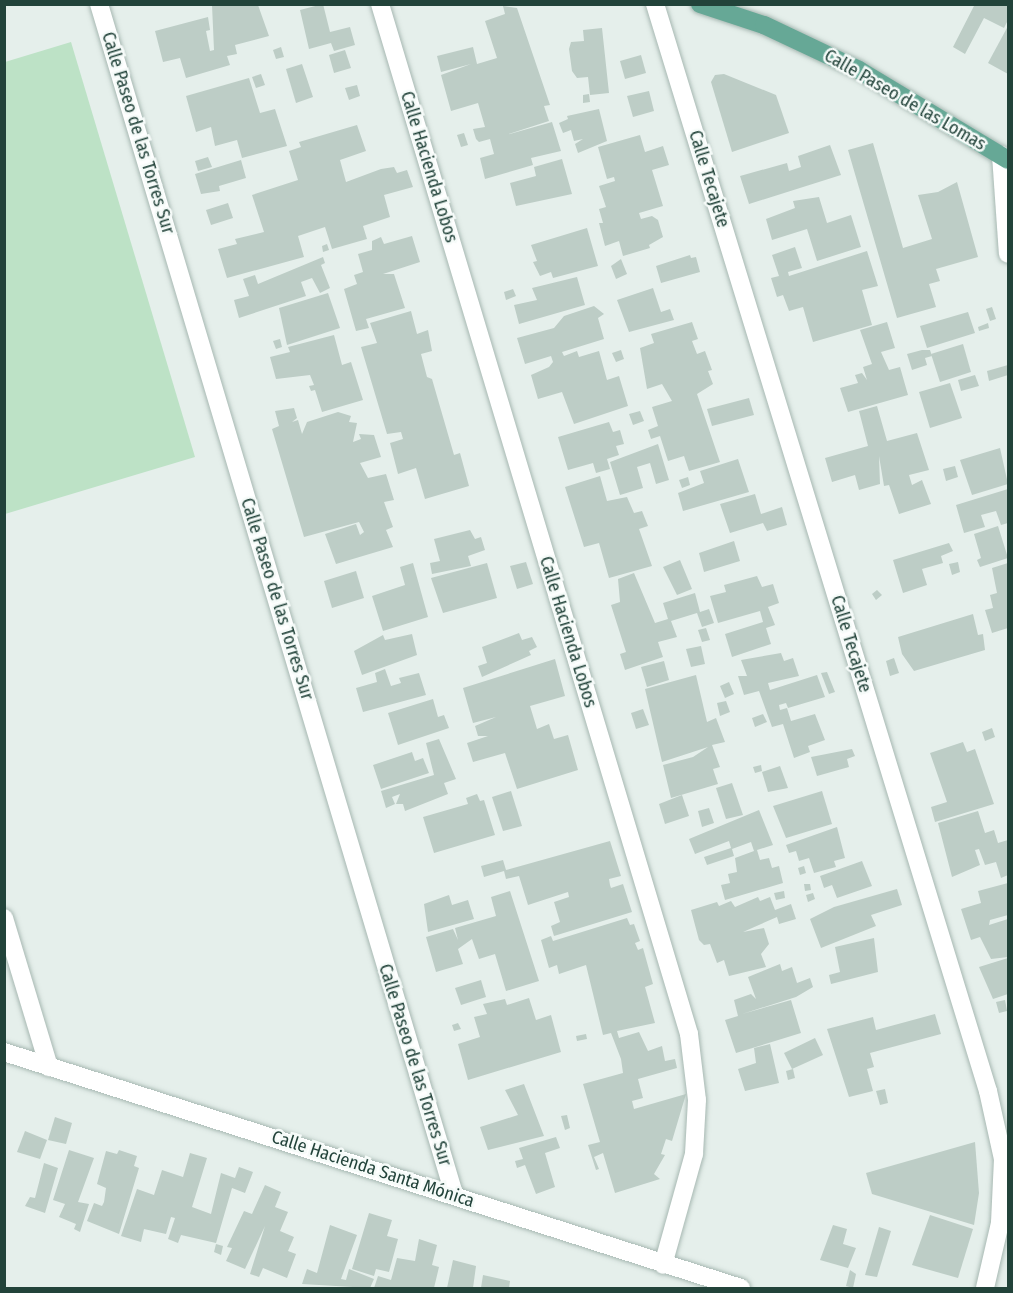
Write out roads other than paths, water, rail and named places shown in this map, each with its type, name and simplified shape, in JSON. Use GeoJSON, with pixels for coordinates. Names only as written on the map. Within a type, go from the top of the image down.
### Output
{"type":"FeatureCollection","features":[{"type":"Feature","properties":{"kind":"main road","name":"Calle Paseo de las Lomas"},"geometry":{"type":"LineString","coordinates":[[700,4],[764,25],[859,70],[1005,157]]}},
{"type":"Feature","properties":{"kind":"street","name":"Calle Paseo de las Torres Sur"},"geometry":{"type":"LineString","coordinates":[[99,4],[454,1194]]}},
{"type":"Feature","properties":{"kind":"street","name":"Calle Hacienda Lobos"},"geometry":{"type":"LineString","coordinates":[[380,4],[689,1034],[697,1100],[694,1154],[663,1265]]}},
{"type":"Feature","properties":{"kind":"street","name":"Calle Tecajete"},"geometry":{"type":"LineString","coordinates":[[655,4],[988,1091],[1003,1159],[1000,1223],[985,1288]]}},
{"type":"Feature","properties":{"kind":"street"},"geometry":{"type":"LineString","coordinates":[[1005,157],[1008,254]]}},
{"type":"Feature","properties":{"kind":"street"},"geometry":{"type":"LineString","coordinates":[[4,918],[49,1067]]}},
{"type":"Feature","properties":{"kind":"street","name":"Calle Hacienda Santa Mónica"},"geometry":{"type":"LineString","coordinates":[[4,1052],[454,1194],[663,1265],[741,1288]]}}]}
